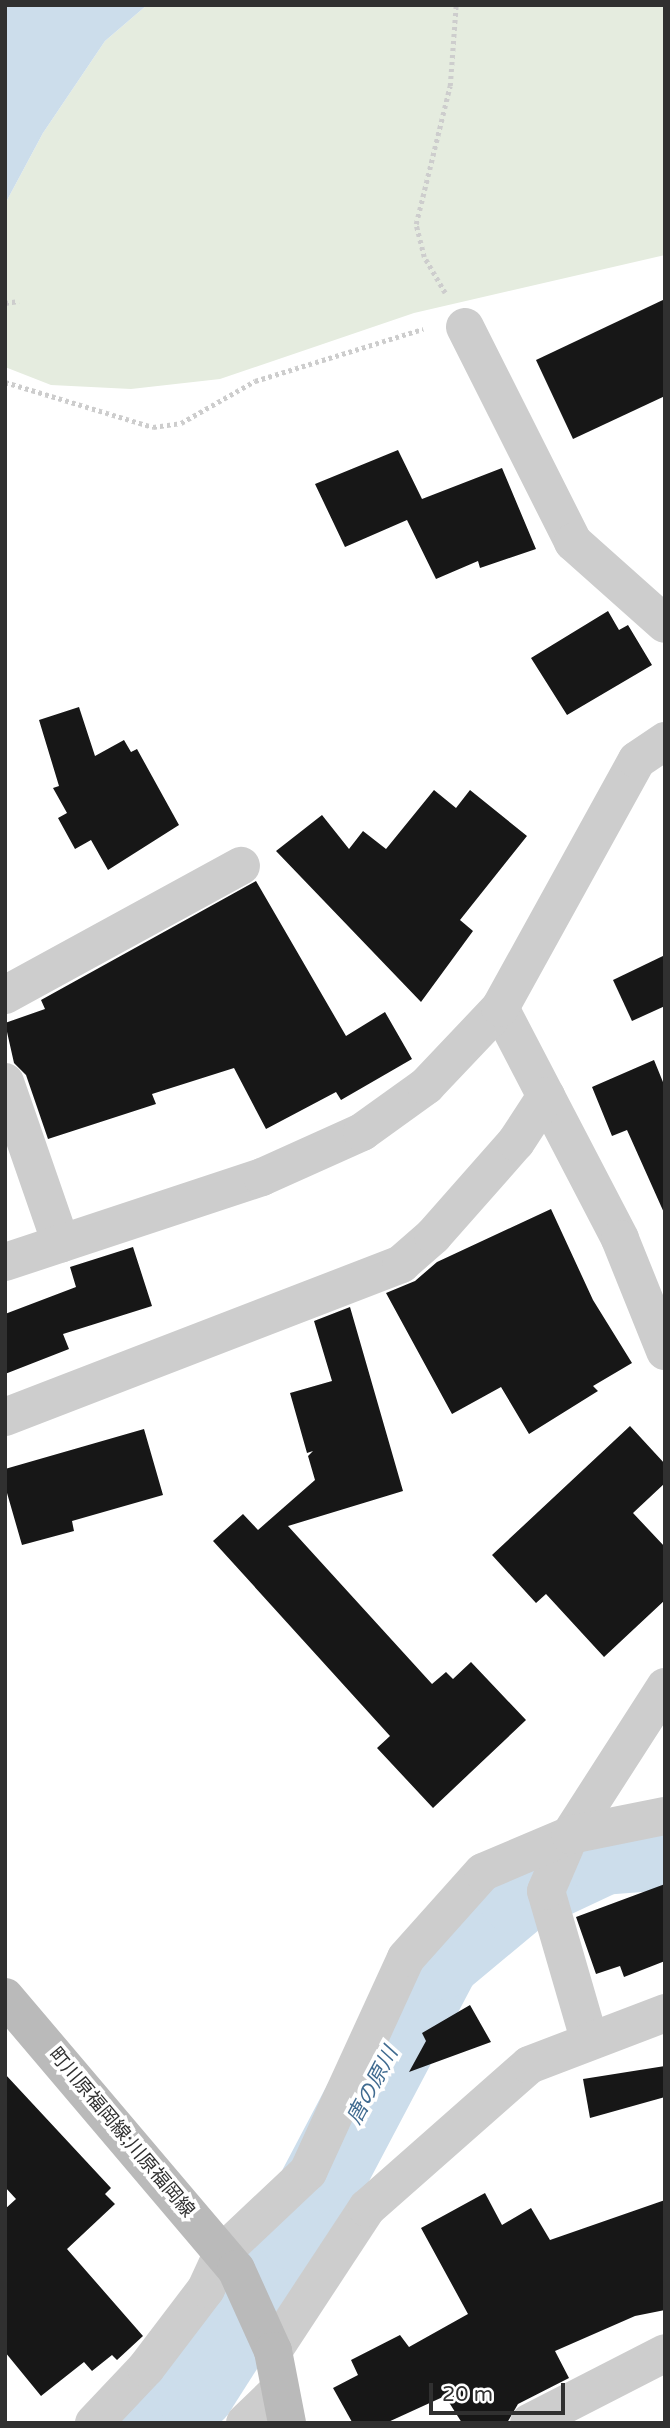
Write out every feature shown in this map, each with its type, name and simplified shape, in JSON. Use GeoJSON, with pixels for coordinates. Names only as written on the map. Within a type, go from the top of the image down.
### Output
{"type":"FeatureCollection","features":[{"type":"Feature","properties":{"kind":"main road","name":"町川原福岡線;川原福岡線"},"geometry":{"type":"LineString","coordinates":[[5,1997],[229,2260],[273,2351],[283,2406]]}},
{"type":"Feature","properties":{"kind":"street"},"geometry":{"type":"LineString","coordinates":[[465,327],[573,542],[665,624]]}},
{"type":"Feature","properties":{"kind":"street"},"geometry":{"type":"LineString","coordinates":[[5,1262],[262,1177],[362,1132],[426,1086],[500,1008],[637,760],[665,741]]}},
{"type":"Feature","properties":{"kind":"street"},"geometry":{"type":"LineString","coordinates":[[5,995],[241,866]]}},
{"type":"Feature","properties":{"kind":"street"},"geometry":{"type":"LineString","coordinates":[[500,1008],[620,1239],[652,1283],[665,1351]]}},
{"type":"Feature","properties":{"kind":"street"},"geometry":{"type":"LineString","coordinates":[[5,1082],[61,1244]]}},
{"type":"Feature","properties":{"kind":"street"},"geometry":{"type":"LineString","coordinates":[[5,1417],[401,1264],[433,1236],[497,1163],[546,1096]]}},
{"type":"Feature","properties":{"kind":"street"},"geometry":{"type":"LineString","coordinates":[[589,2039],[546,1891],[570,1835],[665,1687]]}},
{"type":"Feature","properties":{"kind":"street"},"geometry":{"type":"LineString","coordinates":[[94,2423],[146,2368],[229,2260],[308,2172],[406,1958],[483,1872],[570,1835],[665,1816]]}},
{"type":"Feature","properties":{"kind":"street"},"geometry":{"type":"LineString","coordinates":[[273,2351],[367,2208],[529,2065],[589,2039],[665,2013]]}},
{"type":"Feature","properties":{"kind":"street"},"geometry":{"type":"LineString","coordinates":[[528,2423],[665,2353]]}},
{"type":"Feature","properties":{"kind":"street"},"geometry":{"type":"LineString","coordinates":[[245,2423],[283,2406]]}},
{"type":"Feature","properties":{"kind":"path"},"geometry":{"type":"LineString","coordinates":[[456,5],[450,86],[416,223],[424,257],[465,327]]}},
{"type":"Feature","properties":{"kind":"path"},"geometry":{"type":"LineString","coordinates":[[5,303],[19,301]]}},
{"type":"Feature","properties":{"kind":"path"},"geometry":{"type":"LineString","coordinates":[[5,382],[153,428],[181,423],[255,382],[442,323],[465,327]]}},
{"type":"Feature","properties":{"kind":"shaded area"},"geometry":{"type":"Polygon","coordinates":[[[147,5],[665,5],[665,255],[414,313],[220,379],[131,389],[51,385],[5,367],[5,204],[43,133],[105,41],[147,5]]]}},
{"type":"Feature","properties":{"kind":"water"},"geometry":{"type":"Polygon","coordinates":[[[5,5],[147,5],[105,41],[43,133],[5,204],[5,5]]]}},
{"type":"Feature","properties":{"kind":"building"},"geometry":{"type":"Polygon","coordinates":[[[665,299],[665,396],[573,439],[536,360],[665,299]]]}},
{"type":"Feature","properties":{"kind":"building"},"geometry":{"type":"Polygon","coordinates":[[[398,450],[422,499],[502,468],[536,549],[480,568],[478,561],[436,579],[407,520],[345,547],[315,484],[398,450]]]}},
{"type":"Feature","properties":{"kind":"building"},"geometry":{"type":"Polygon","coordinates":[[[608,611],[619,630],[628,625],[652,665],[567,715],[531,658],[608,611]]]}},
{"type":"Feature","properties":{"kind":"building"},"geometry":{"type":"Polygon","coordinates":[[[79,707],[95,756],[124,740],[131,752],[137,749],[179,825],[108,870],[91,840],[75,849],[58,818],[67,813],[53,788],[59,786],[39,720],[79,707]]]}},
{"type":"Feature","properties":{"kind":"building"},"geometry":{"type":"Polygon","coordinates":[[[434,790],[456,808],[470,790],[527,836],[460,920],[473,931],[421,1002],[276,851],[322,815],[349,849],[363,831],[386,849],[434,790]]]}},
{"type":"Feature","properties":{"kind":"building"},"geometry":{"type":"Polygon","coordinates":[[[256,881],[346,1036],[385,1012],[412,1059],[341,1100],[336,1092],[266,1129],[234,1068],[152,1094],[156,1104],[48,1139],[26,1075],[14,1063],[5,1023],[45,1009],[41,1000],[256,881]]]}},
{"type":"Feature","properties":{"kind":"building"},"geometry":{"type":"Polygon","coordinates":[[[665,955],[665,1006],[632,1021],[613,980],[665,955]]]}},
{"type":"Feature","properties":{"kind":"building"},"geometry":{"type":"Polygon","coordinates":[[[654,1060],[665,1087],[665,1215],[627,1130],[612,1136],[592,1087],[654,1060]]]}},
{"type":"Feature","properties":{"kind":"building"},"geometry":{"type":"Polygon","coordinates":[[[551,1209],[593,1300],[632,1363],[593,1386],[598,1391],[529,1434],[501,1387],[452,1414],[386,1293],[415,1281],[437,1262],[551,1209]]]}},
{"type":"Feature","properties":{"kind":"building"},"geometry":{"type":"Polygon","coordinates":[[[133,1247],[152,1306],[63,1334],[69,1349],[5,1374],[5,1314],[76,1287],[70,1267],[133,1247]]]}},
{"type":"Feature","properties":{"kind":"building"},"geometry":{"type":"Polygon","coordinates":[[[350,1307],[403,1491],[288,1526],[432,1684],[446,1672],[453,1679],[471,1662],[526,1720],[433,1808],[377,1748],[390,1736],[213,1541],[243,1514],[258,1530],[315,1480],[308,1456],[313,1451],[307,1453],[290,1393],[332,1381],[314,1321],[350,1307]]]}},
{"type":"Feature","properties":{"kind":"building"},"geometry":{"type":"Polygon","coordinates":[[[630,1426],[665,1464],[665,1483],[633,1513],[665,1547],[665,1600],[604,1657],[546,1594],[536,1603],[492,1555],[630,1426]]]}},
{"type":"Feature","properties":{"kind":"building"},"geometry":{"type":"Polygon","coordinates":[[[144,1429],[163,1495],[72,1521],[74,1531],[22,1545],[5,1486],[5,1469],[144,1429]]]}},
{"type":"Feature","properties":{"kind":"building"},"geometry":{"type":"Polygon","coordinates":[[[665,1884],[665,1961],[624,1977],[620,1966],[596,1974],[576,1917],[665,1884]]]}},
{"type":"Feature","properties":{"kind":"building"},"geometry":{"type":"Polygon","coordinates":[[[470,2005],[491,2042],[409,2072],[426,2041],[422,2033],[470,2005]]]}},
{"type":"Feature","properties":{"kind":"building"},"geometry":{"type":"Polygon","coordinates":[[[665,2066],[665,2097],[590,2118],[583,2079],[665,2066]]]}},
{"type":"Feature","properties":{"kind":"building"},"geometry":{"type":"Polygon","coordinates":[[[5,2074],[111,2188],[105,2194],[115,2204],[67,2249],[143,2336],[117,2360],[112,2355],[92,2371],[84,2362],[41,2396],[5,2352],[5,2209],[16,2199],[5,2187],[5,2074]]]}},
{"type":"Feature","properties":{"kind":"building"},"geometry":{"type":"Polygon","coordinates":[[[485,2193],[502,2225],[531,2208],[550,2240],[665,2200],[665,2310],[635,2316],[555,2351],[569,2378],[518,2404],[507,2423],[462,2423],[445,2396],[386,2423],[352,2422],[333,2388],[358,2375],[351,2360],[400,2335],[409,2347],[468,2314],[421,2228],[485,2193]]]}},
{"type":"Feature","properties":{"kind":"waterway","name":"唐の原川"},"geometry":{"type":"LineString","coordinates":[[159,2423],[195,2390],[297,2230],[440,1959],[518,1894],[603,1854],[665,1849]]}}]}
